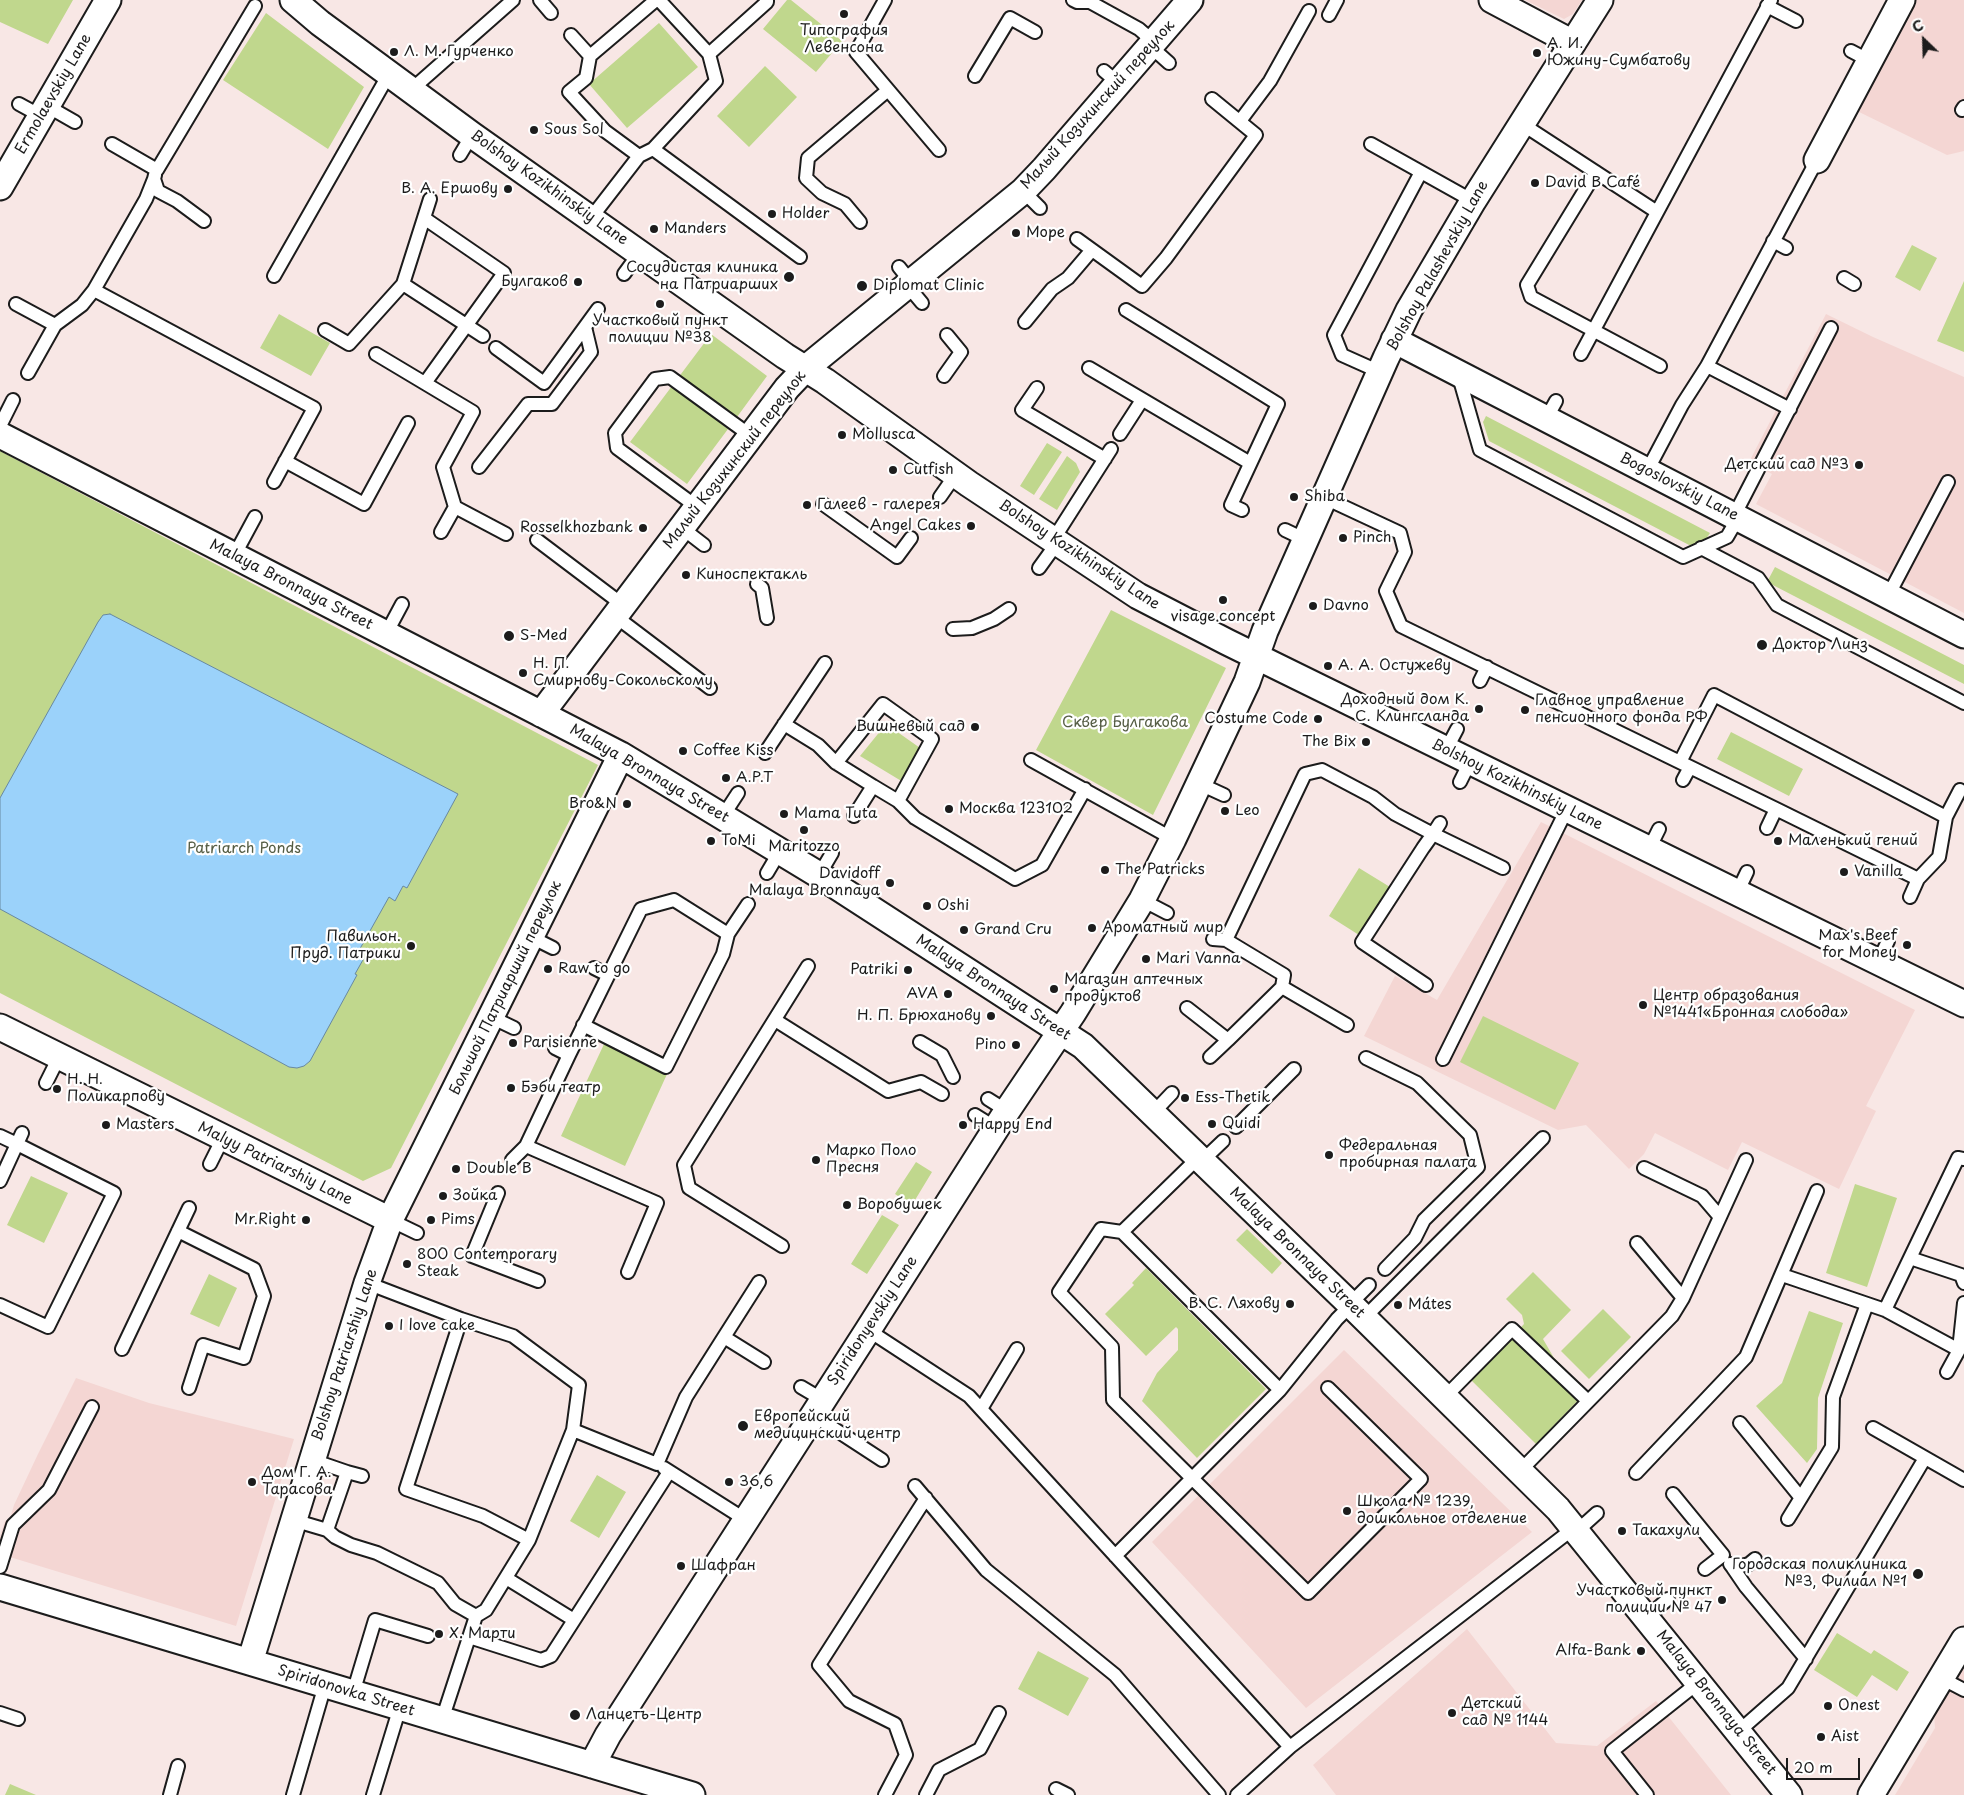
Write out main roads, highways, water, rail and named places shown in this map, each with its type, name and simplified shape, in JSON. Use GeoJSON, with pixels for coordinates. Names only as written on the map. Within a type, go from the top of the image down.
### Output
{"type":"FeatureCollection","features":[{"type":"Feature","properties":{"kind":"water"},"geometry":{"type":"Polygon","coordinates":[[[110,614],[458,794],[407,888],[403,886],[395,901],[389,897],[357,954],[364,958],[355,974],[357,975],[310,1061],[304,1066],[297,1068],[289,1067],[0,909],[0,798],[98,622],[103,615],[110,614]]]}},
{"type":"Feature","properties":{"kind":"place","name":"Типография Левенсона"},"geometry":{"type":"Point","coordinates":[844,14]}},
{"type":"Feature","properties":{"kind":"place","name":"Л. М. Гурченко"},"geometry":{"type":"Point","coordinates":[394,52]}},
{"type":"Feature","properties":{"kind":"place","name":"А. И. Южину-Сумбатову"},"geometry":{"type":"Point","coordinates":[1537,53]}},
{"type":"Feature","properties":{"kind":"place","name":"Sous Sol"},"geometry":{"type":"Point","coordinates":[534,130]}},
{"type":"Feature","properties":{"kind":"place","name":"David B Café"},"geometry":{"type":"Point","coordinates":[1535,183]}},
{"type":"Feature","properties":{"kind":"place","name":"В. А. Ершову"},"geometry":{"type":"Point","coordinates":[508,189]}},
{"type":"Feature","properties":{"kind":"place","name":"Holder"},"geometry":{"type":"Point","coordinates":[772,214]}},
{"type":"Feature","properties":{"kind":"place","name":"Manders"},"geometry":{"type":"Point","coordinates":[654,229]}},
{"type":"Feature","properties":{"kind":"place","name":"Море"},"geometry":{"type":"Point","coordinates":[1016,233]}},
{"type":"Feature","properties":{"kind":"place","name":"Сосудистая клиника на Патриарших"},"geometry":{"type":"Point","coordinates":[789,277]}},
{"type":"Feature","properties":{"kind":"place","name":"Булгаков"},"geometry":{"type":"Point","coordinates":[578,282]}},
{"type":"Feature","properties":{"kind":"place","name":"Diplomat Clinic"},"geometry":{"type":"Point","coordinates":[862,286]}},
{"type":"Feature","properties":{"kind":"place","name":"Участковый пункт полиции №38"},"geometry":{"type":"Point","coordinates":[660,304]}},
{"type":"Feature","properties":{"kind":"place","name":"Mollusca"},"geometry":{"type":"Point","coordinates":[842,435]}},
{"type":"Feature","properties":{"kind":"place","name":"Детский сад №3"},"geometry":{"type":"Point","coordinates":[1859,465]}},
{"type":"Feature","properties":{"kind":"place","name":"Cutfish"},"geometry":{"type":"Point","coordinates":[893,470]}},
{"type":"Feature","properties":{"kind":"place","name":"Shiba"},"geometry":{"type":"Point","coordinates":[1294,497]}},
{"type":"Feature","properties":{"kind":"place","name":"Галеев - галерея"},"geometry":{"type":"Point","coordinates":[807,505]}},
{"type":"Feature","properties":{"kind":"place","name":"Angel Cakes"},"geometry":{"type":"Point","coordinates":[971,526]}},
{"type":"Feature","properties":{"kind":"place","name":"Rosselkhozbank"},"geometry":{"type":"Point","coordinates":[643,528]}},
{"type":"Feature","properties":{"kind":"place","name":"Pinch"},"geometry":{"type":"Point","coordinates":[1343,538]}},
{"type":"Feature","properties":{"kind":"place","name":"Киноспектакль"},"geometry":{"type":"Point","coordinates":[686,575]}},
{"type":"Feature","properties":{"kind":"place","name":"visage.concept"},"geometry":{"type":"Point","coordinates":[1223,600]}},
{"type":"Feature","properties":{"kind":"place","name":"Davno"},"geometry":{"type":"Point","coordinates":[1313,606]}},
{"type":"Feature","properties":{"kind":"place","name":"S-Med"},"geometry":{"type":"Point","coordinates":[509,636]}},
{"type":"Feature","properties":{"kind":"place","name":"Доктор Линз"},"geometry":{"type":"Point","coordinates":[1762,645]}},
{"type":"Feature","properties":{"kind":"place","name":"А. А. Остужеву"},"geometry":{"type":"Point","coordinates":[1328,666]}},
{"type":"Feature","properties":{"kind":"place","name":"Н. П. Смирнову-Сокольскому"},"geometry":{"type":"Point","coordinates":[523,673]}},
{"type":"Feature","properties":{"kind":"place","name":"Доходный дом К. С. Клингсланда"},"geometry":{"type":"Point","coordinates":[1479,709]}},
{"type":"Feature","properties":{"kind":"place","name":"Главное управление пенсионного фонда РФ"},"geometry":{"type":"Point","coordinates":[1525,710]}},
{"type":"Feature","properties":{"kind":"place","name":"Costume Code"},"geometry":{"type":"Point","coordinates":[1318,719]}},
{"type":"Feature","properties":{"kind":"place","name":"Вишневый сад"},"geometry":{"type":"Point","coordinates":[975,727]}},
{"type":"Feature","properties":{"kind":"place","name":"The Bix"},"geometry":{"type":"Point","coordinates":[1366,742]}},
{"type":"Feature","properties":{"kind":"place","name":"Coffee Kiss"},"geometry":{"type":"Point","coordinates":[683,751]}},
{"type":"Feature","properties":{"kind":"place","name":"А.Р.Т"},"geometry":{"type":"Point","coordinates":[726,778]}},
{"type":"Feature","properties":{"kind":"place","name":"Bro&N"},"geometry":{"type":"Point","coordinates":[627,804]}},
{"type":"Feature","properties":{"kind":"place","name":"Москва 123102"},"geometry":{"type":"Point","coordinates":[949,809]}},
{"type":"Feature","properties":{"kind":"place","name":"Leo"},"geometry":{"type":"Point","coordinates":[1225,811]}},
{"type":"Feature","properties":{"kind":"place","name":"Mama Tuta"},"geometry":{"type":"Point","coordinates":[784,814]}},
{"type":"Feature","properties":{"kind":"place","name":"Maritozzo"},"geometry":{"type":"Point","coordinates":[804,830]}},
{"type":"Feature","properties":{"kind":"place","name":"ToMi"},"geometry":{"type":"Point","coordinates":[711,841]}},
{"type":"Feature","properties":{"kind":"place","name":"Маленький гений"},"geometry":{"type":"Point","coordinates":[1778,841]}},
{"type":"Feature","properties":{"kind":"place","name":"The Patricks"},"geometry":{"type":"Point","coordinates":[1105,870]}},
{"type":"Feature","properties":{"kind":"place","name":"Vanilla"},"geometry":{"type":"Point","coordinates":[1844,872]}},
{"type":"Feature","properties":{"kind":"place","name":"Davidoff Malaya Bronnaya"},"geometry":{"type":"Point","coordinates":[890,883]}},
{"type":"Feature","properties":{"kind":"place","name":"Oshi"},"geometry":{"type":"Point","coordinates":[927,906]}},
{"type":"Feature","properties":{"kind":"place","name":"Ароматный мир"},"geometry":{"type":"Point","coordinates":[1092,928]}},
{"type":"Feature","properties":{"kind":"place","name":"Grand Cru"},"geometry":{"type":"Point","coordinates":[964,930]}},
{"type":"Feature","properties":{"kind":"place","name":"Max's Beef for Money"},"geometry":{"type":"Point","coordinates":[1907,945]}},
{"type":"Feature","properties":{"kind":"place","name":"Павильон. Пруд. Патрики"},"geometry":{"type":"Point","coordinates":[411,946]}},
{"type":"Feature","properties":{"kind":"place","name":"Mari Vanna"},"geometry":{"type":"Point","coordinates":[1146,959]}},
{"type":"Feature","properties":{"kind":"place","name":"Raw to go"},"geometry":{"type":"Point","coordinates":[548,969]}},
{"type":"Feature","properties":{"kind":"place","name":"Patriki"},"geometry":{"type":"Point","coordinates":[908,970]}},
{"type":"Feature","properties":{"kind":"place","name":"Магазин аптечных продуктов"},"geometry":{"type":"Point","coordinates":[1054,989]}},
{"type":"Feature","properties":{"kind":"place","name":"AVA"},"geometry":{"type":"Point","coordinates":[948,994]}},
{"type":"Feature","properties":{"kind":"place","name":"Центр образования №1441«Бронная слобода»"},"geometry":{"type":"Point","coordinates":[1643,1005]}},
{"type":"Feature","properties":{"kind":"place","name":"Н. П. Брюханову"},"geometry":{"type":"Point","coordinates":[991,1016]}},
{"type":"Feature","properties":{"kind":"place","name":"Parisienne"},"geometry":{"type":"Point","coordinates":[513,1043]}},
{"type":"Feature","properties":{"kind":"place","name":"Pino"},"geometry":{"type":"Point","coordinates":[1016,1045]}},
{"type":"Feature","properties":{"kind":"place","name":"Бэби театр"},"geometry":{"type":"Point","coordinates":[511,1088]}},
{"type":"Feature","properties":{"kind":"place","name":"Н. Н. Поликарпову"},"geometry":{"type":"Point","coordinates":[57,1089]}},
{"type":"Feature","properties":{"kind":"place","name":"Ess-Thetik"},"geometry":{"type":"Point","coordinates":[1185,1098]}},
{"type":"Feature","properties":{"kind":"place","name":"Quidi"},"geometry":{"type":"Point","coordinates":[1212,1124]}},
{"type":"Feature","properties":{"kind":"place","name":"Masters"},"geometry":{"type":"Point","coordinates":[106,1125]}},
{"type":"Feature","properties":{"kind":"place","name":"Happy End"},"geometry":{"type":"Point","coordinates":[963,1125]}},
{"type":"Feature","properties":{"kind":"place","name":"Федеральная пробирная палата"},"geometry":{"type":"Point","coordinates":[1329,1155]}},
{"type":"Feature","properties":{"kind":"place","name":"Марко Поло Пресня"},"geometry":{"type":"Point","coordinates":[816,1160]}},
{"type":"Feature","properties":{"kind":"place","name":"Double B"},"geometry":{"type":"Point","coordinates":[456,1169]}},
{"type":"Feature","properties":{"kind":"place","name":"Зойка"},"geometry":{"type":"Point","coordinates":[443,1196]}},
{"type":"Feature","properties":{"kind":"place","name":"Воробушек"},"geometry":{"type":"Point","coordinates":[847,1205]}},
{"type":"Feature","properties":{"kind":"place","name":"Mr.Right"},"geometry":{"type":"Point","coordinates":[306,1220]}},
{"type":"Feature","properties":{"kind":"place","name":"Pims"},"geometry":{"type":"Point","coordinates":[431,1220]}},
{"type":"Feature","properties":{"kind":"place","name":"800 Contemporary Steak"},"geometry":{"type":"Point","coordinates":[407,1264]}},
{"type":"Feature","properties":{"kind":"place","name":"В. С. Ляхову"},"geometry":{"type":"Point","coordinates":[1290,1304]}},
{"type":"Feature","properties":{"kind":"place","name":"Mátes"},"geometry":{"type":"Point","coordinates":[1398,1305]}},
{"type":"Feature","properties":{"kind":"place","name":"I love cake"},"geometry":{"type":"Point","coordinates":[389,1326]}},
{"type":"Feature","properties":{"kind":"place","name":"Европейский медицинский центр"},"geometry":{"type":"Point","coordinates":[743,1426]}},
{"type":"Feature","properties":{"kind":"place","name":"Дом Г. А. Тарасова"},"geometry":{"type":"Point","coordinates":[252,1482]}},
{"type":"Feature","properties":{"kind":"place","name":"36,6"},"geometry":{"type":"Point","coordinates":[729,1482]}},
{"type":"Feature","properties":{"kind":"place","name":"Школа № 1239, дошкольное отделение"},"geometry":{"type":"Point","coordinates":[1347,1511]}},
{"type":"Feature","properties":{"kind":"place","name":"Такахули"},"geometry":{"type":"Point","coordinates":[1622,1531]}},
{"type":"Feature","properties":{"kind":"place","name":"Шафран"},"geometry":{"type":"Point","coordinates":[681,1566]}},
{"type":"Feature","properties":{"kind":"place","name":"Городская поликлиника №3, Филиал №1"},"geometry":{"type":"Point","coordinates":[1918,1574]}},
{"type":"Feature","properties":{"kind":"place","name":"Участковый пункт полиции № 47"},"geometry":{"type":"Point","coordinates":[1722,1600]}},
{"type":"Feature","properties":{"kind":"place","name":"Х. Марти"},"geometry":{"type":"Point","coordinates":[439,1634]}},
{"type":"Feature","properties":{"kind":"place","name":"Alfa-Bank"},"geometry":{"type":"Point","coordinates":[1641,1651]}},
{"type":"Feature","properties":{"kind":"place","name":"Onest"},"geometry":{"type":"Point","coordinates":[1828,1706]}},
{"type":"Feature","properties":{"kind":"place","name":"Детский сад № 1144"},"geometry":{"type":"Point","coordinates":[1452,1713]}},
{"type":"Feature","properties":{"kind":"place","name":"Ланцетъ-Центр"},"geometry":{"type":"Point","coordinates":[575,1715]}},
{"type":"Feature","properties":{"kind":"place","name":"Aist"},"geometry":{"type":"Point","coordinates":[1821,1737]}},
{"type":"Feature","properties":{"kind":"park label","name":"Сквер Булгакова"},"geometry":{"type":"Point","coordinates":[1125,723]}},
{"type":"Feature","properties":{"kind":"park label","name":"Patriarch Ponds"},"geometry":{"type":"Point","coordinates":[244,849]}}]}
